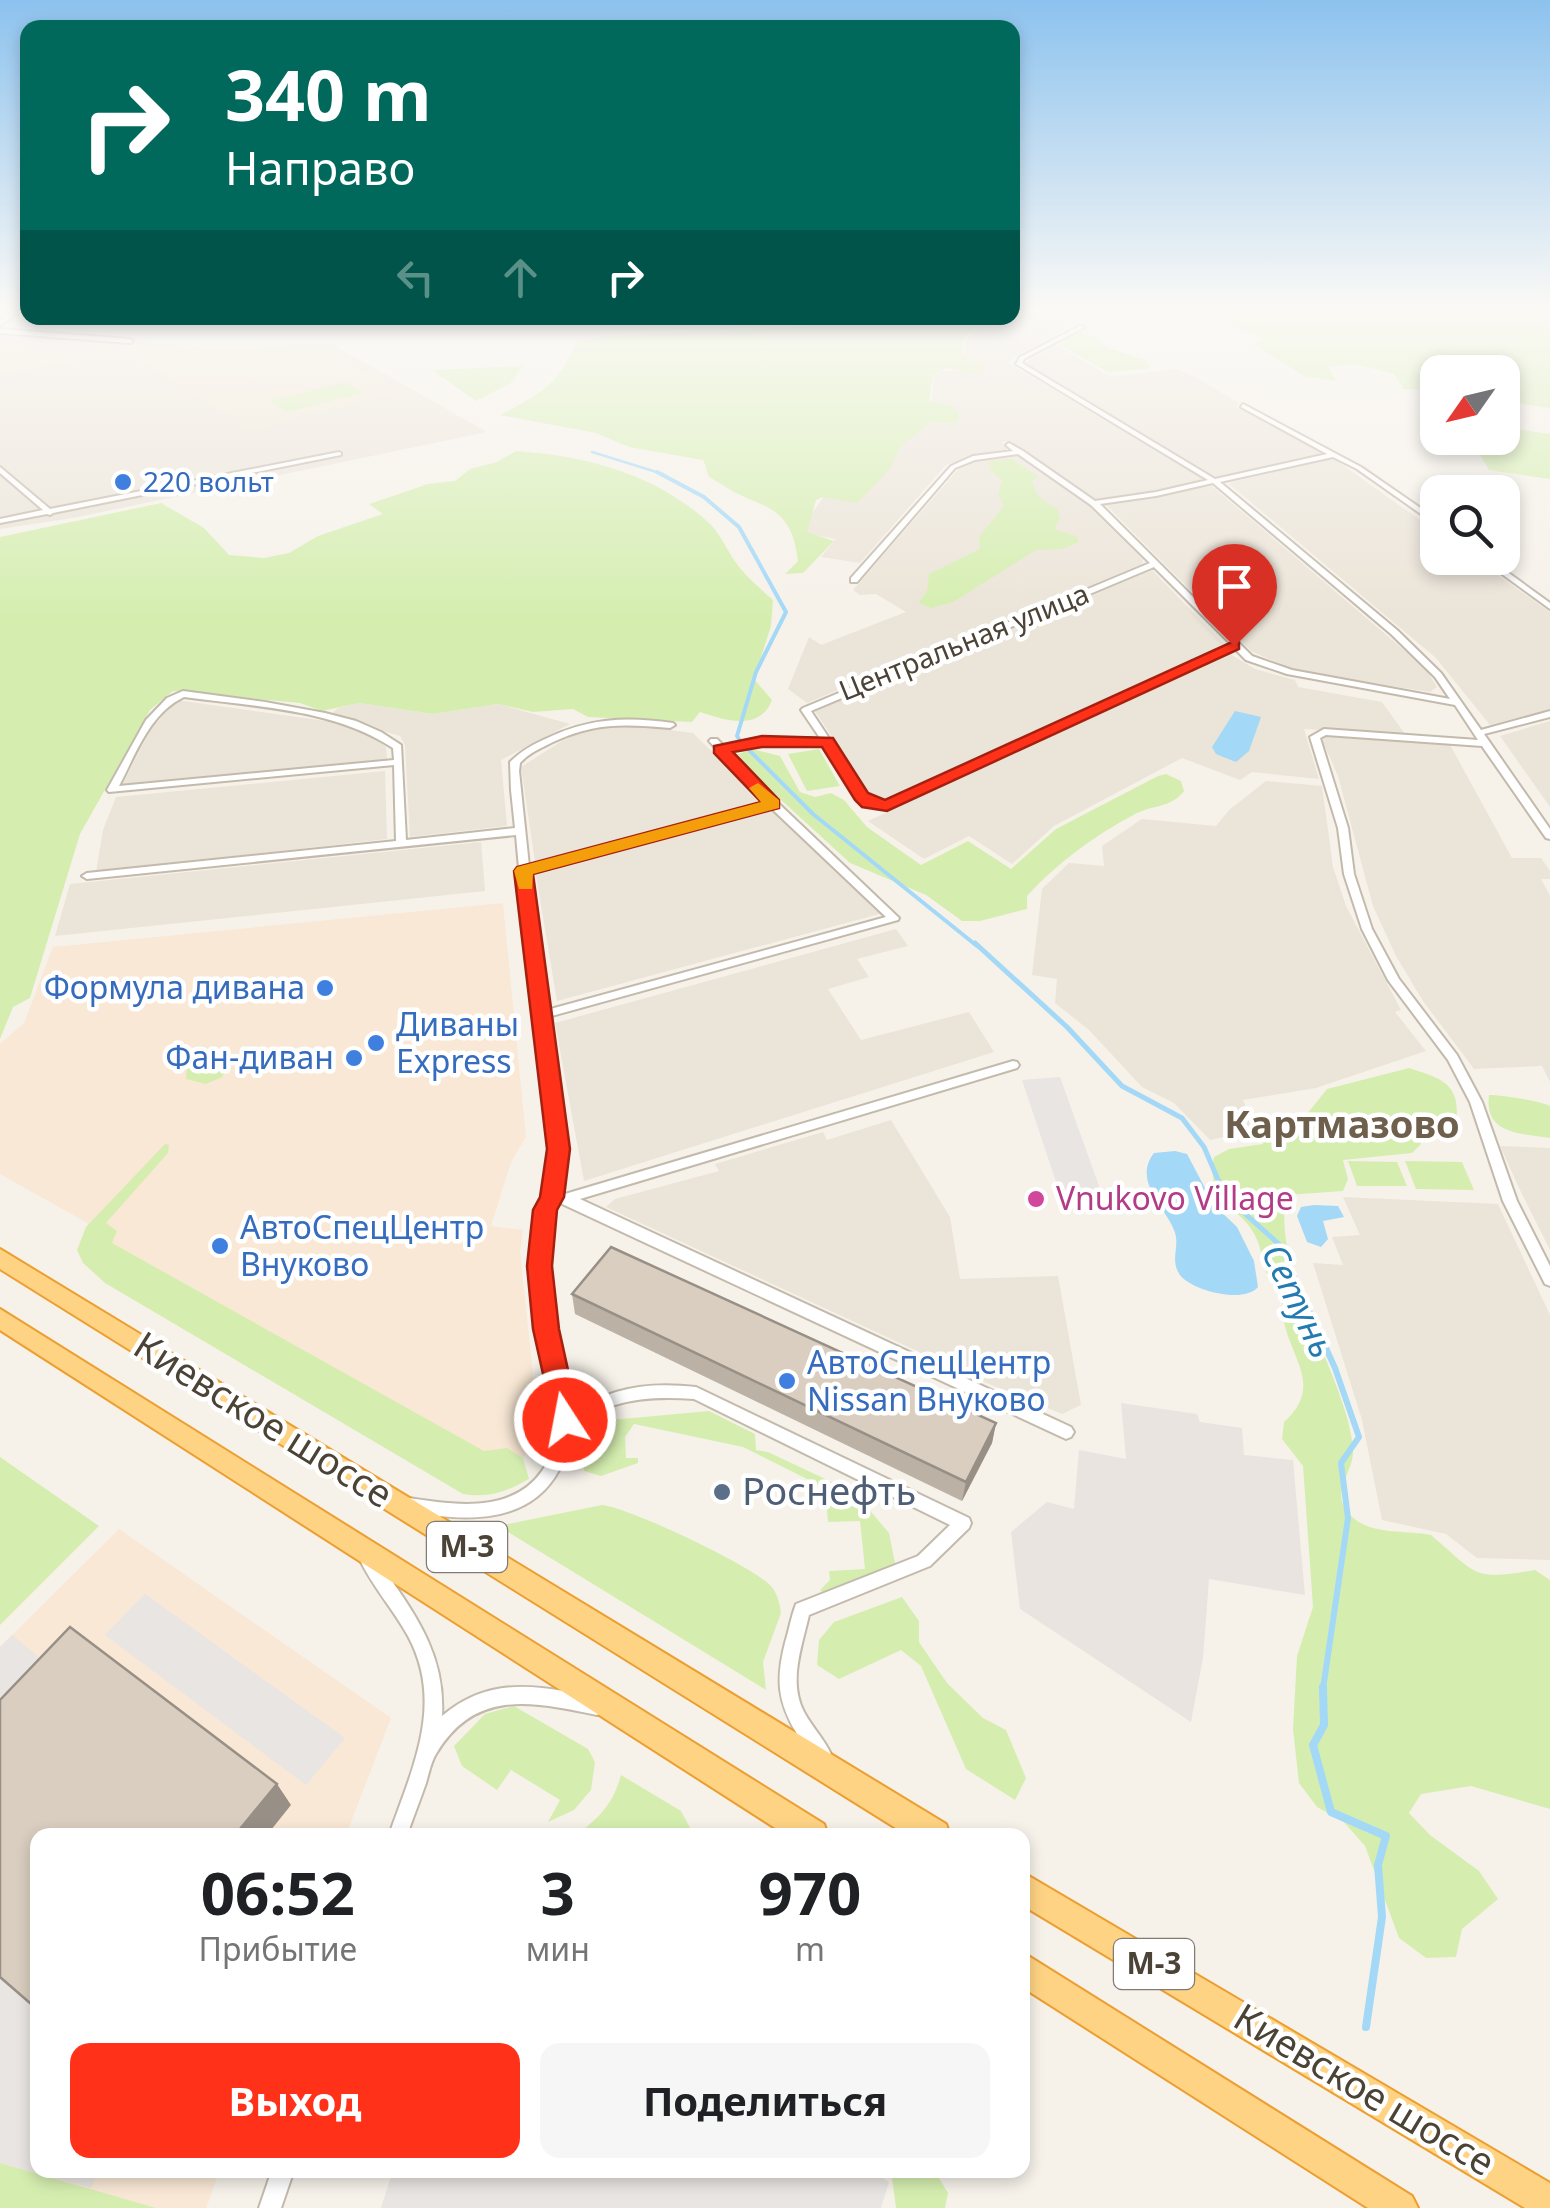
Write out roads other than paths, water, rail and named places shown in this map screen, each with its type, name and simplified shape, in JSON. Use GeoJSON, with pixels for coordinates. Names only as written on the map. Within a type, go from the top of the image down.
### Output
{"type":"FeatureCollection","features":[{"type":"Feature","properties":{"kind":"highway","name":"Киевское шоссе"},"geometry":{"type":"LineString","coordinates":[[0,1258],[923,1828]]}},
{"type":"Feature","properties":{"kind":"highway","name":"Киевское шоссе"},"geometry":{"type":"LineString","coordinates":[[0,1318],[802,1828]]}},
{"type":"Feature","properties":{"kind":"highway","name":"Киевское шоссе"},"geometry":{"type":"LineString","coordinates":[[1030,1892],[1550,2203]]}},
{"type":"Feature","properties":{"kind":"highway","name":"М-3"},"geometry":{"type":"LineString","coordinates":[[1030,1973],[1394,2204]]}},
{"type":"Feature","properties":{"kind":"street"},"geometry":{"type":"LineString","coordinates":[[1095,410],[1216,482],[1407,644],[1438,675],[1550,836]]}},
{"type":"Feature","properties":{"kind":"street"},"geometry":{"type":"LineString","coordinates":[[1251,410],[1334,454],[1420,512]]}},
{"type":"Feature","properties":{"kind":"street"},"geometry":{"type":"LineString","coordinates":[[1009,444],[1094,503],[1249,658],[1274,668],[1456,703]]}},
{"type":"Feature","properties":{"kind":"street"},"geometry":{"type":"LineString","coordinates":[[854,580],[952,467],[972,458],[1020,452]]}},
{"type":"Feature","properties":{"kind":"street"},"geometry":{"type":"LineString","coordinates":[[0,522],[339,454]]}},
{"type":"Feature","properties":{"kind":"street"},"geometry":{"type":"LineString","coordinates":[[1094,503],[1216,482],[1334,454]]}},
{"type":"Feature","properties":{"kind":"street"},"geometry":{"type":"LineString","coordinates":[[0,469],[50,514]]}},
{"type":"Feature","properties":{"kind":"street","name":"Центральная улица"},"geometry":{"type":"LineString","coordinates":[[1155,564],[806,710],[862,796],[868,803],[887,805],[1234,646]]}},
{"type":"Feature","properties":{"kind":"street"},"geometry":{"type":"LineString","coordinates":[[1507,575],[1550,606]]}},
{"type":"Feature","properties":{"kind":"street"},"geometry":{"type":"LineString","coordinates":[[398,762],[112,790],[157,710],[183,694],[358,726],[398,747],[401,843]]}},
{"type":"Feature","properties":{"kind":"street"},"geometry":{"type":"LineString","coordinates":[[1550,714],[1481,738],[1324,732],[1315,737],[1340,818],[1348,874],[1367,929],[1394,980],[1453,1058],[1476,1102],[1510,1201],[1550,1280]]}},
{"type":"Feature","properties":{"kind":"street"},"geometry":{"type":"LineString","coordinates":[[395,1502],[447,1510],[511,1507],[527,1498],[552,1468],[564,1438],[565,1420],[546,1329],[539,1266],[545,1210],[552,1197],[558,1149],[524,871],[515,762],[522,754],[586,723],[616,720],[670,725]]}},
{"type":"Feature","properties":{"kind":"street"},"geometry":{"type":"LineString","coordinates":[[542,1015],[891,921],[892,914],[773,804],[717,745],[827,742]]}},
{"type":"Feature","properties":{"kind":"street"},"geometry":{"type":"LineString","coordinates":[[524,871],[773,804]]}},
{"type":"Feature","properties":{"kind":"street"},"geometry":{"type":"LineString","coordinates":[[87,876],[520,830]]}},
{"type":"Feature","properties":{"kind":"street"},"geometry":{"type":"LineString","coordinates":[[569,1200],[1013,1066]]}},
{"type":"Feature","properties":{"kind":"street"},"geometry":{"type":"LineString","coordinates":[[552,1197],[569,1200],[1066,1432]]}},
{"type":"Feature","properties":{"kind":"street"},"geometry":{"type":"LineString","coordinates":[[565,1420],[582,1416],[616,1398],[677,1391],[696,1393],[963,1523],[924,1561],[802,1610],[784,1684],[786,1698],[796,1720],[850,1785]]}},
{"type":"Feature","properties":{"kind":"street"},"geometry":{"type":"LineString","coordinates":[[360,1547],[424,1652],[433,1676],[435,1693],[426,1753],[400,1828]]}},
{"type":"Feature","properties":{"kind":"street"},"geometry":{"type":"LineString","coordinates":[[426,1753],[454,1714],[487,1697],[544,1698],[617,1710]]}},
{"type":"Feature","properties":{"kind":"street"},"geometry":{"type":"LineString","coordinates":[[270,2208],[280,2178]]}},
{"type":"Feature","properties":{"kind":"water"},"geometry":{"type":"Polygon","coordinates":[[[1235,711],[1261,717],[1249,751],[1236,762],[1216,754],[1212,747],[1235,711]]]}},
{"type":"Feature","properties":{"kind":"water"},"geometry":{"type":"Polygon","coordinates":[[[1154,1153],[1187,1154],[1214,1205],[1237,1227],[1254,1261],[1258,1287],[1251,1292],[1218,1293],[1195,1286],[1180,1275],[1175,1263],[1174,1230],[1153,1194],[1147,1174],[1154,1153]]]}},
{"type":"Feature","properties":{"kind":"water"},"geometry":{"type":"Polygon","coordinates":[[[1338,1206],[1344,1217],[1323,1221],[1328,1239],[1321,1247],[1307,1242],[1297,1216],[1301,1207],[1338,1206]]]}},
{"type":"Feature","properties":{"kind":"waterway","name":"Сетунь"},"geometry":{"type":"LineString","coordinates":[[592,452],[658,472]]}},
{"type":"Feature","properties":{"kind":"waterway","name":"Сетунь"},"geometry":{"type":"LineString","coordinates":[[658,472],[663,474]]}},
{"type":"Feature","properties":{"kind":"waterway","name":"Сетунь"},"geometry":{"type":"LineString","coordinates":[[658,472],[704,497],[739,527],[786,612],[756,672],[737,736],[741,742]]}},
{"type":"Feature","properties":{"kind":"waterway","name":"Сетунь"},"geometry":{"type":"LineString","coordinates":[[748,749],[813,814],[977,946]]}},
{"type":"Feature","properties":{"kind":"waterway","name":"Сетунь"},"geometry":{"type":"LineString","coordinates":[[975,943],[1067,1027],[1122,1086],[1182,1118],[1204,1147],[1225,1196],[1280,1245],[1294,1275]]}},
{"type":"Feature","properties":{"kind":"waterway","name":"Сетунь"},"geometry":{"type":"LineString","coordinates":[[1292,1273],[1335,1368],[1359,1437],[1341,1463],[1348,1518],[1323,1689]]}},
{"type":"Feature","properties":{"kind":"waterway","name":"Сетунь"},"geometry":{"type":"LineString","coordinates":[[1323,1689],[1324,1725],[1313,1745],[1331,1812],[1386,1836],[1378,1865],[1382,1917],[1366,2027]]}},
{"type":"Feature","properties":{"kind":"place","name":"220 вольт"},"geometry":{"type":"Point","coordinates":[123,482]}},
{"type":"Feature","properties":{"kind":"place","name":"Формула дивана"},"geometry":{"type":"Point","coordinates":[325,988]}},
{"type":"Feature","properties":{"kind":"place","name":"Диваны Express"},"geometry":{"type":"Point","coordinates":[376,1043]}},
{"type":"Feature","properties":{"kind":"place","name":"Фан-диван"},"geometry":{"type":"Point","coordinates":[354,1058]}},
{"type":"Feature","properties":{"kind":"place","name":"Vnukovo Village"},"geometry":{"type":"Point","coordinates":[1036,1199]}},
{"type":"Feature","properties":{"kind":"place","name":"АвтоСпецЦентр Внуково"},"geometry":{"type":"Point","coordinates":[220,1246]}},
{"type":"Feature","properties":{"kind":"place","name":"АвтоСпецЦентр Nissan Внуково"},"geometry":{"type":"Point","coordinates":[787,1381]}},
{"type":"Feature","properties":{"kind":"place","name":"Роснефть"},"geometry":{"type":"Point","coordinates":[722,1492]}},
{"type":"Feature","properties":{"kind":"district","name":"Картмазово"},"geometry":{"type":"Point","coordinates":[1342,1125]}}]}
